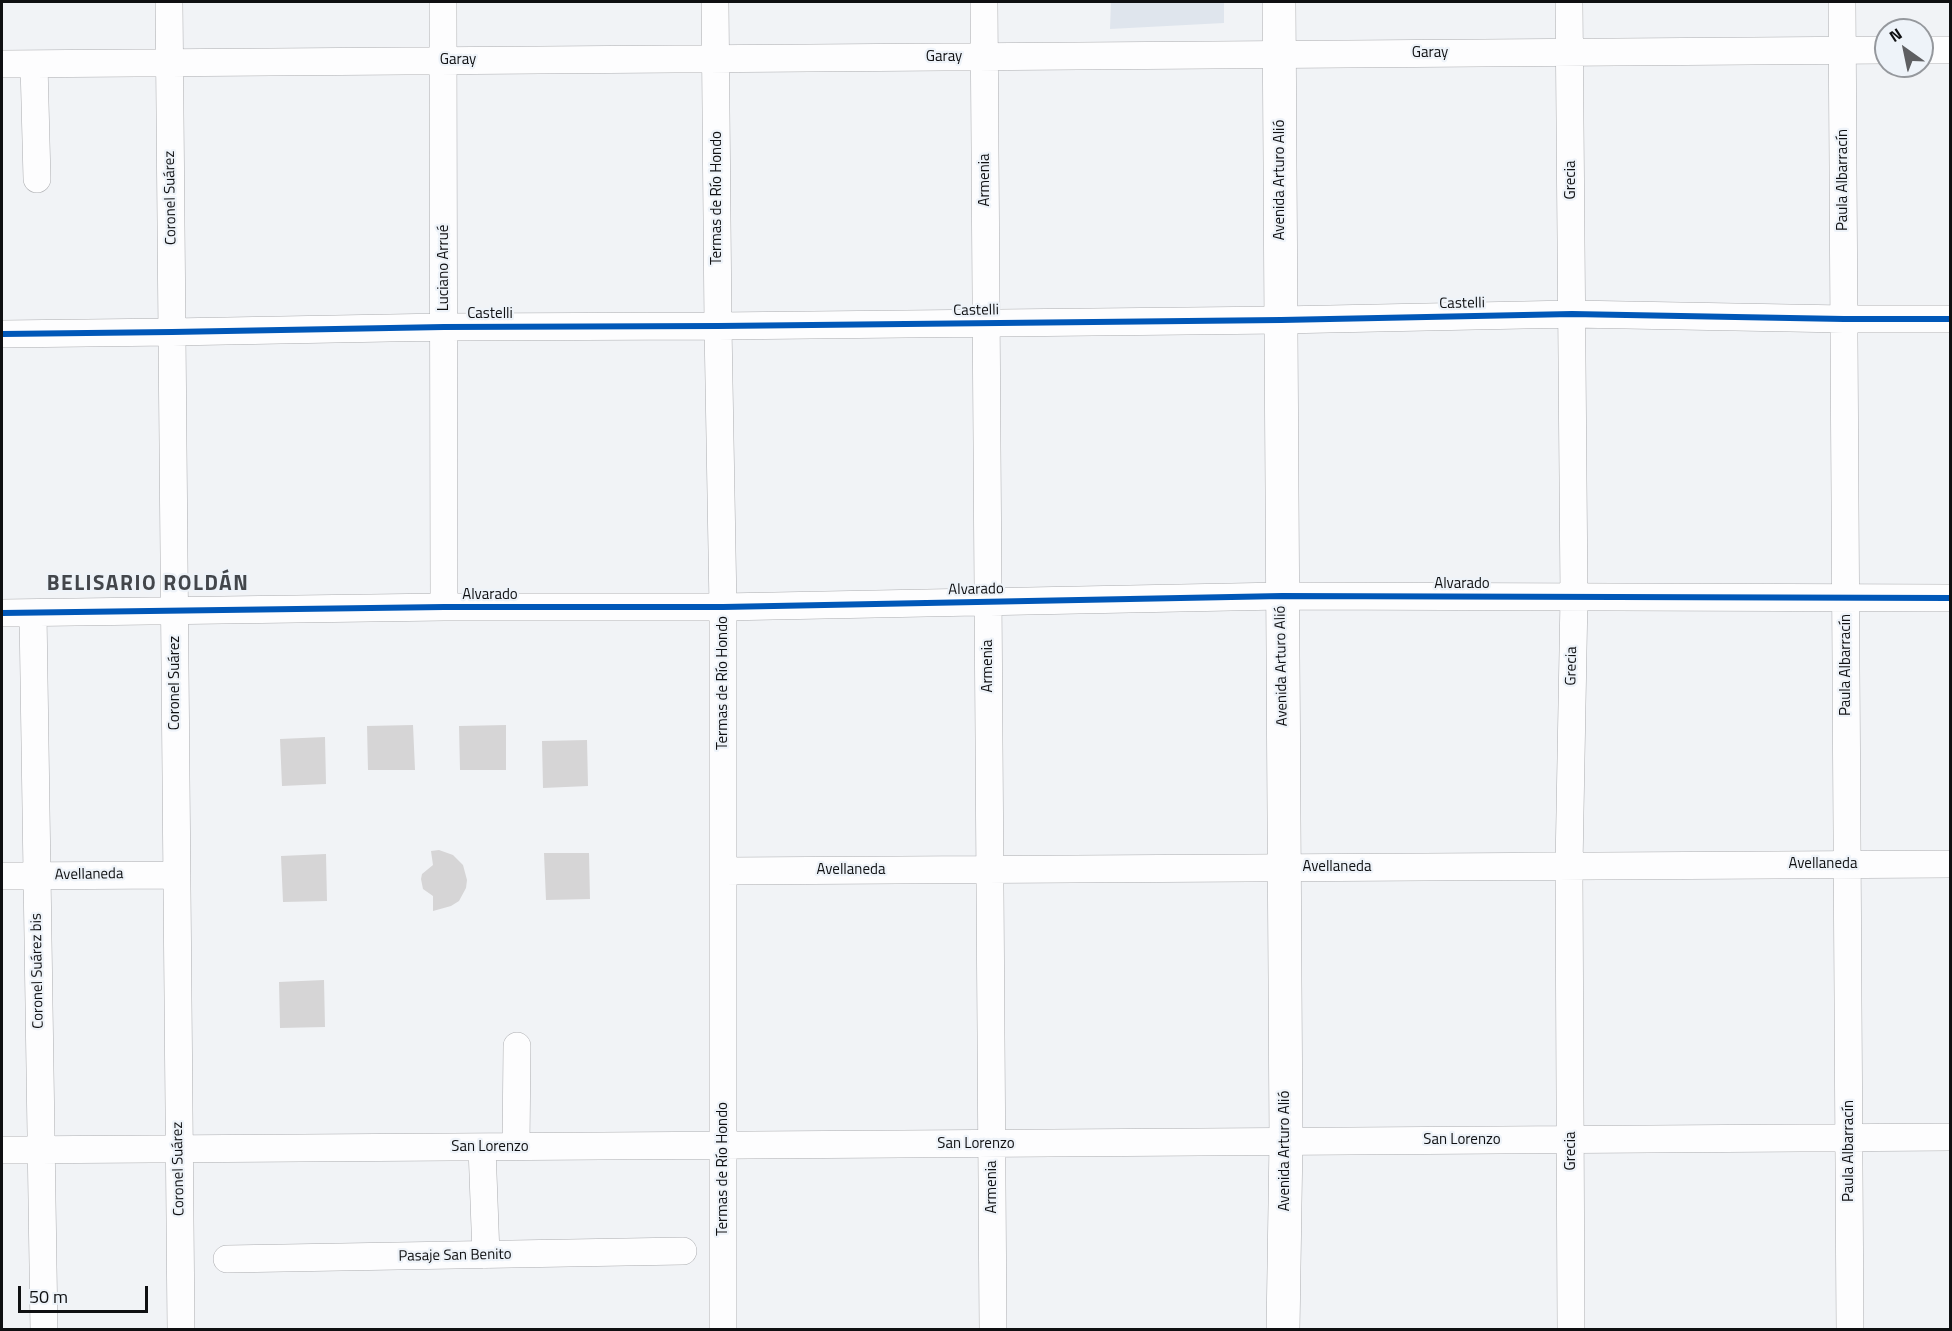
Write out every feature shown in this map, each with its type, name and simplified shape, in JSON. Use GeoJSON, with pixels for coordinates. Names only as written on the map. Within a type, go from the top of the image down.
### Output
{"type":"FeatureCollection","features":[{"type":"Feature","properties":{"kind":"main road","name":"Avenida Arturo Alió"},"geometry":{"type":"LineString","coordinates":[[1278,2],[1285,867],[1286,1141],[1283,1329]]}},
{"type":"Feature","properties":{"kind":"street","name":"Coronel Suárez"},"geometry":{"type":"LineString","coordinates":[[169,2],[181,1329]]}},
{"type":"Feature","properties":{"kind":"street","name":"Luciano Arrué"},"geometry":{"type":"LineString","coordinates":[[443,2],[444,607]]}},
{"type":"Feature","properties":{"kind":"street","name":"Termas de Río Hondo"},"geometry":{"type":"LineString","coordinates":[[716,2],[723,607],[723,1329]]}},
{"type":"Feature","properties":{"kind":"street","name":"Armenia"},"geometry":{"type":"LineString","coordinates":[[984,2],[993,1329]]}},
{"type":"Feature","properties":{"kind":"street","name":"Grecia"},"geometry":{"type":"LineString","coordinates":[[1569,2],[1574,597],[1569,866],[1571,1329]]}},
{"type":"Feature","properties":{"kind":"street","name":"Paula Albarracín"},"geometry":{"type":"LineString","coordinates":[[1842,2],[1850,1329]]}},
{"type":"Feature","properties":{"kind":"street","name":"Garay"},"geometry":{"type":"LineString","coordinates":[[2,64],[1874,50]]}},
{"type":"Feature","properties":{"kind":"street"},"geometry":{"type":"LineString","coordinates":[[1934,50],[1950,50]]}},
{"type":"Feature","properties":{"kind":"street"},"geometry":{"type":"LineString","coordinates":[[33,64],[37,179]]}},
{"type":"Feature","properties":{"kind":"street","name":"Castelli"},"geometry":{"type":"LineString","coordinates":[[2,334],[444,327],[1281,320],[1572,314],[1950,319]]}},
{"type":"Feature","properties":{"kind":"street","name":"Alvarado"},"geometry":{"type":"LineString","coordinates":[[2,613],[444,607],[723,607],[1282,596],[1950,598]]}},
{"type":"Feature","properties":{"kind":"street","name":"Coronel Suárez bis"},"geometry":{"type":"LineString","coordinates":[[33,613],[44,1329]]}},
{"type":"Feature","properties":{"kind":"street","name":"Avellaneda"},"geometry":{"type":"LineString","coordinates":[[723,871],[1950,864]]}},
{"type":"Feature","properties":{"kind":"street","name":"Avellaneda"},"geometry":{"type":"LineString","coordinates":[[2,876],[177,874]]}},
{"type":"Feature","properties":{"kind":"street"},"geometry":{"type":"LineString","coordinates":[[516,1147],[517,1046]]}},
{"type":"Feature","properties":{"kind":"street","name":"San Lorenzo"},"geometry":{"type":"LineString","coordinates":[[2,1150],[1950,1137]]}},
{"type":"Feature","properties":{"kind":"street"},"geometry":{"type":"LineString","coordinates":[[482,1147],[486,1256]]}},
{"type":"Feature","properties":{"kind":"street","name":"Pasaje San Benito"},"geometry":{"type":"LineString","coordinates":[[227,1259],[683,1251]]}},
{"type":"Feature","properties":{"kind":"shaded area"},"geometry":{"type":"Polygon","coordinates":[[[1111,2],[1224,2],[1224,23],[1110,29],[1111,2]]]}},
{"type":"Feature","properties":{"kind":"building"},"geometry":{"type":"Polygon","coordinates":[[[413,725],[415,770],[368,770],[367,726],[413,725]]]}},
{"type":"Feature","properties":{"kind":"building"},"geometry":{"type":"Polygon","coordinates":[[[506,725],[506,770],[460,770],[459,726],[506,725]]]}},
{"type":"Feature","properties":{"kind":"building"},"geometry":{"type":"Polygon","coordinates":[[[325,737],[326,784],[282,786],[280,739],[325,737]]]}},
{"type":"Feature","properties":{"kind":"building"},"geometry":{"type":"Polygon","coordinates":[[[587,740],[588,786],[543,788],[542,741],[587,740]]]}},
{"type":"Feature","properties":{"kind":"building"},"geometry":{"type":"Polygon","coordinates":[[[439,850],[453,855],[463,865],[467,880],[466,888],[459,901],[433,911],[433,896],[423,889],[421,879],[422,874],[433,865],[431,851],[439,850]]]}},
{"type":"Feature","properties":{"kind":"building"},"geometry":{"type":"Polygon","coordinates":[[[544,853],[589,853],[590,899],[546,900],[544,853]]]}},
{"type":"Feature","properties":{"kind":"building"},"geometry":{"type":"Polygon","coordinates":[[[326,854],[327,901],[283,902],[281,856],[326,854]]]}},
{"type":"Feature","properties":{"kind":"building"},"geometry":{"type":"Polygon","coordinates":[[[324,980],[325,1027],[280,1028],[279,982],[324,980]]]}},
{"type":"Feature","properties":{"kind":"cycle path"},"geometry":{"type":"LineString","coordinates":[[2,334],[444,327],[1281,320],[1572,314],[1950,319]]}},
{"type":"Feature","properties":{"kind":"cycle path"},"geometry":{"type":"LineString","coordinates":[[2,613],[444,607],[723,607],[1282,596],[1950,598]]}},
{"type":"Feature","properties":{"kind":"district","name":"BELISARIO ROLDÁN"},"geometry":{"type":"Point","coordinates":[148,585]}}]}
